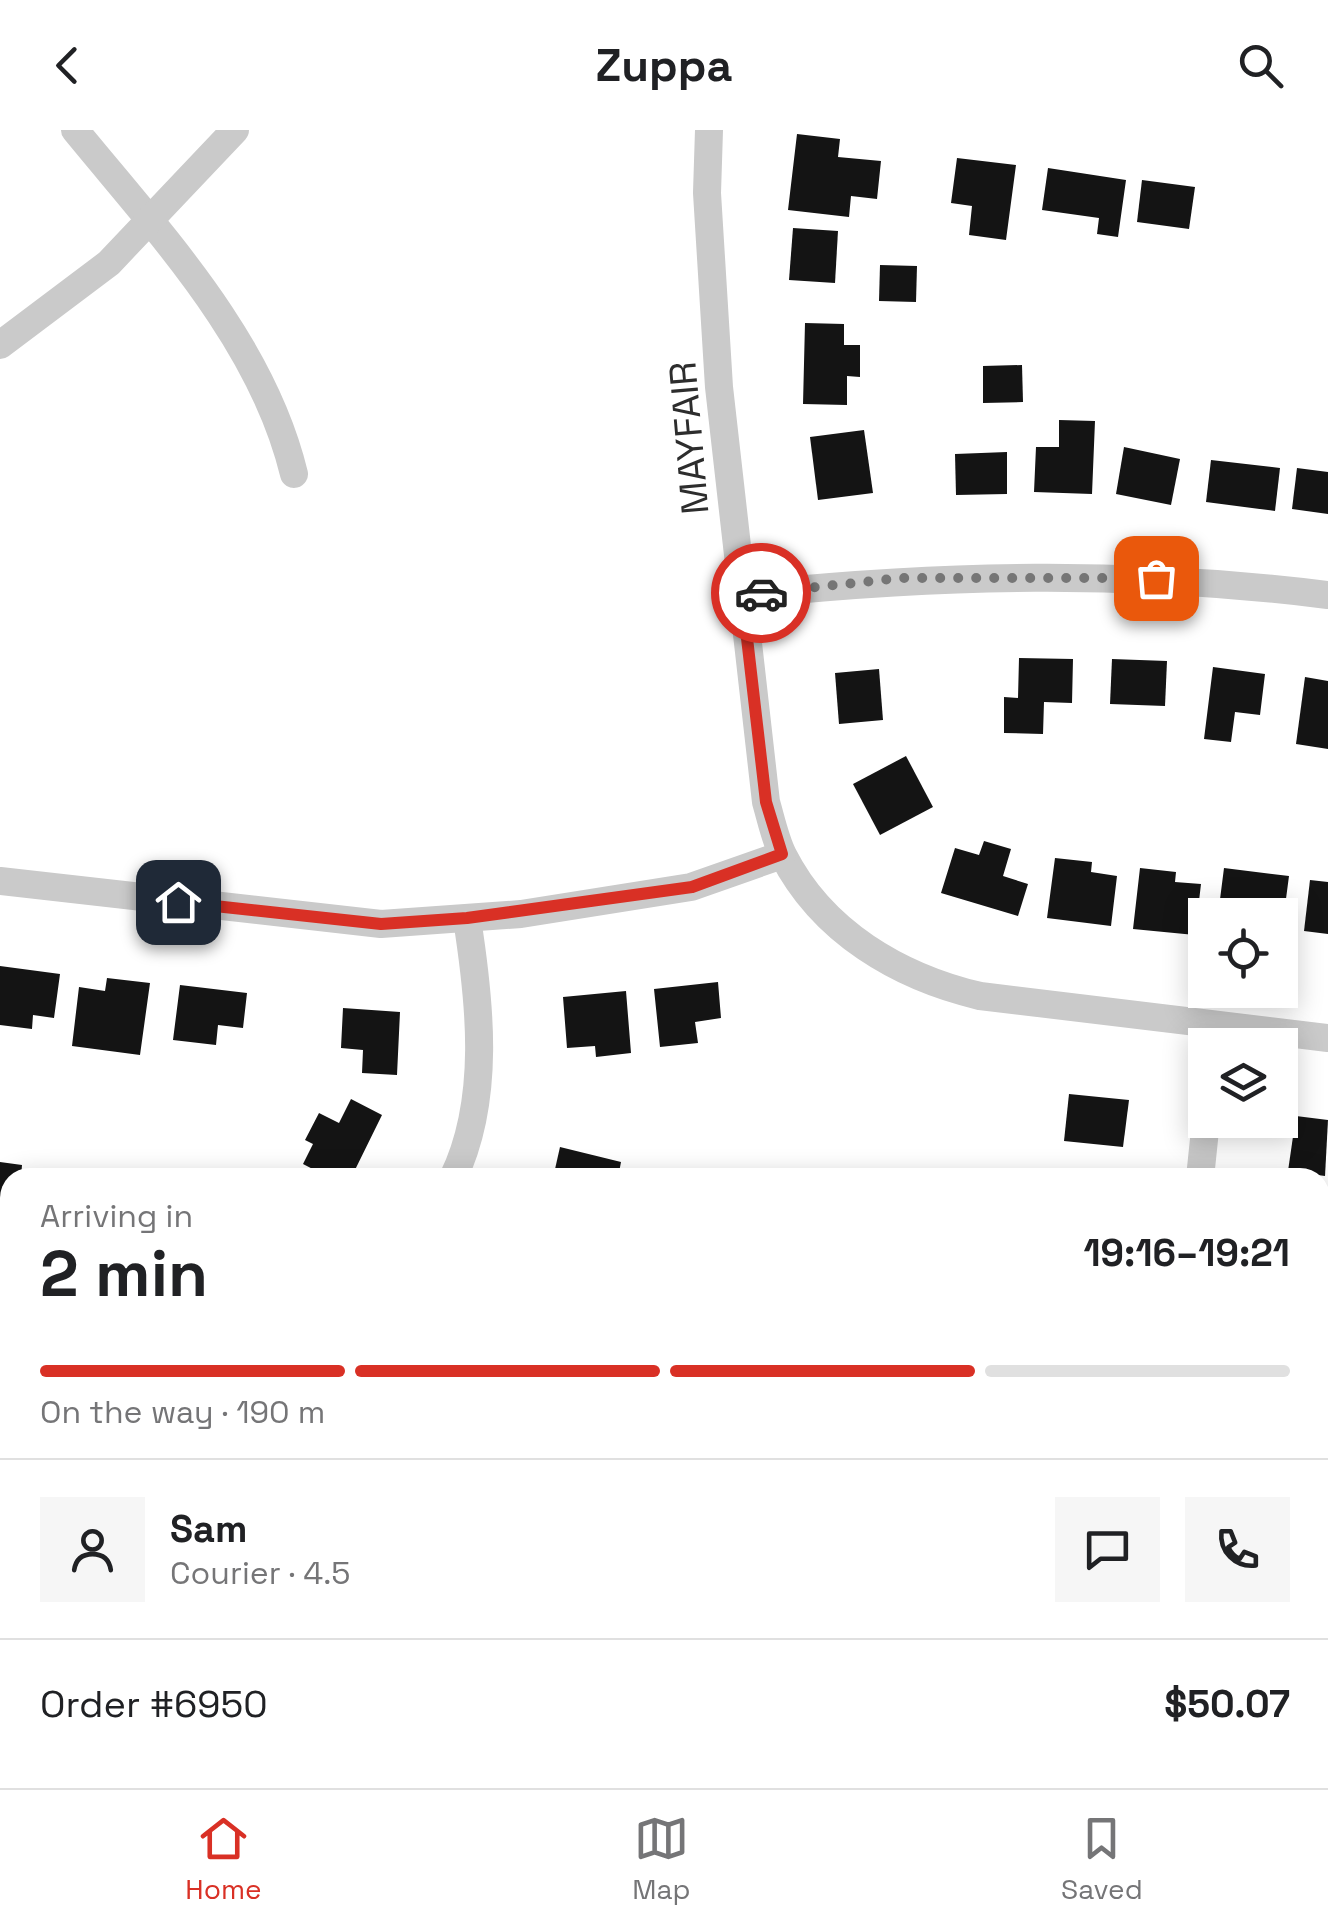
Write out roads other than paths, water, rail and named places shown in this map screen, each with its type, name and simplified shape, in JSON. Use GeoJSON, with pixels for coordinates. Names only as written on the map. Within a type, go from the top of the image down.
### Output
{"type":"FeatureCollection","features":[{"type":"Feature","properties":{"kind":"street"},"geometry":{"type":"LineString","coordinates":[[75,130],[205,291],[282,424],[294,474]]}},
{"type":"Feature","properties":{"kind":"street"},"geometry":{"type":"LineString","coordinates":[[0,346],[110,263],[235,130]]}},
{"type":"Feature","properties":{"kind":"street","name":"MAYFAIR"},"geometry":{"type":"LineString","coordinates":[[709,130],[707,193],[719,388],[766,802],[782,854],[819,906],[853,941],[902,970],[944,988],[980,996],[1188,1031]]}},
{"type":"Feature","properties":{"kind":"street"},"geometry":{"type":"LineString","coordinates":[[742,595],[901,578],[1028,575],[1156,578],[1328,594]]}},
{"type":"Feature","properties":{"kind":"street"},"geometry":{"type":"LineString","coordinates":[[0,881],[381,924],[467,918],[692,887],[782,854]]}},
{"type":"Feature","properties":{"kind":"street"},"geometry":{"type":"LineString","coordinates":[[459,1168],[470,1143],[478,1070],[475,971],[467,918]]}},
{"type":"Feature","properties":{"kind":"street","name":"MAYFAIR"},"geometry":{"type":"LineString","coordinates":[[1298,1037],[1328,1038]]}},
{"type":"Feature","properties":{"kind":"street"},"geometry":{"type":"LineString","coordinates":[[1201,1168],[1204,1138]]}}]}
